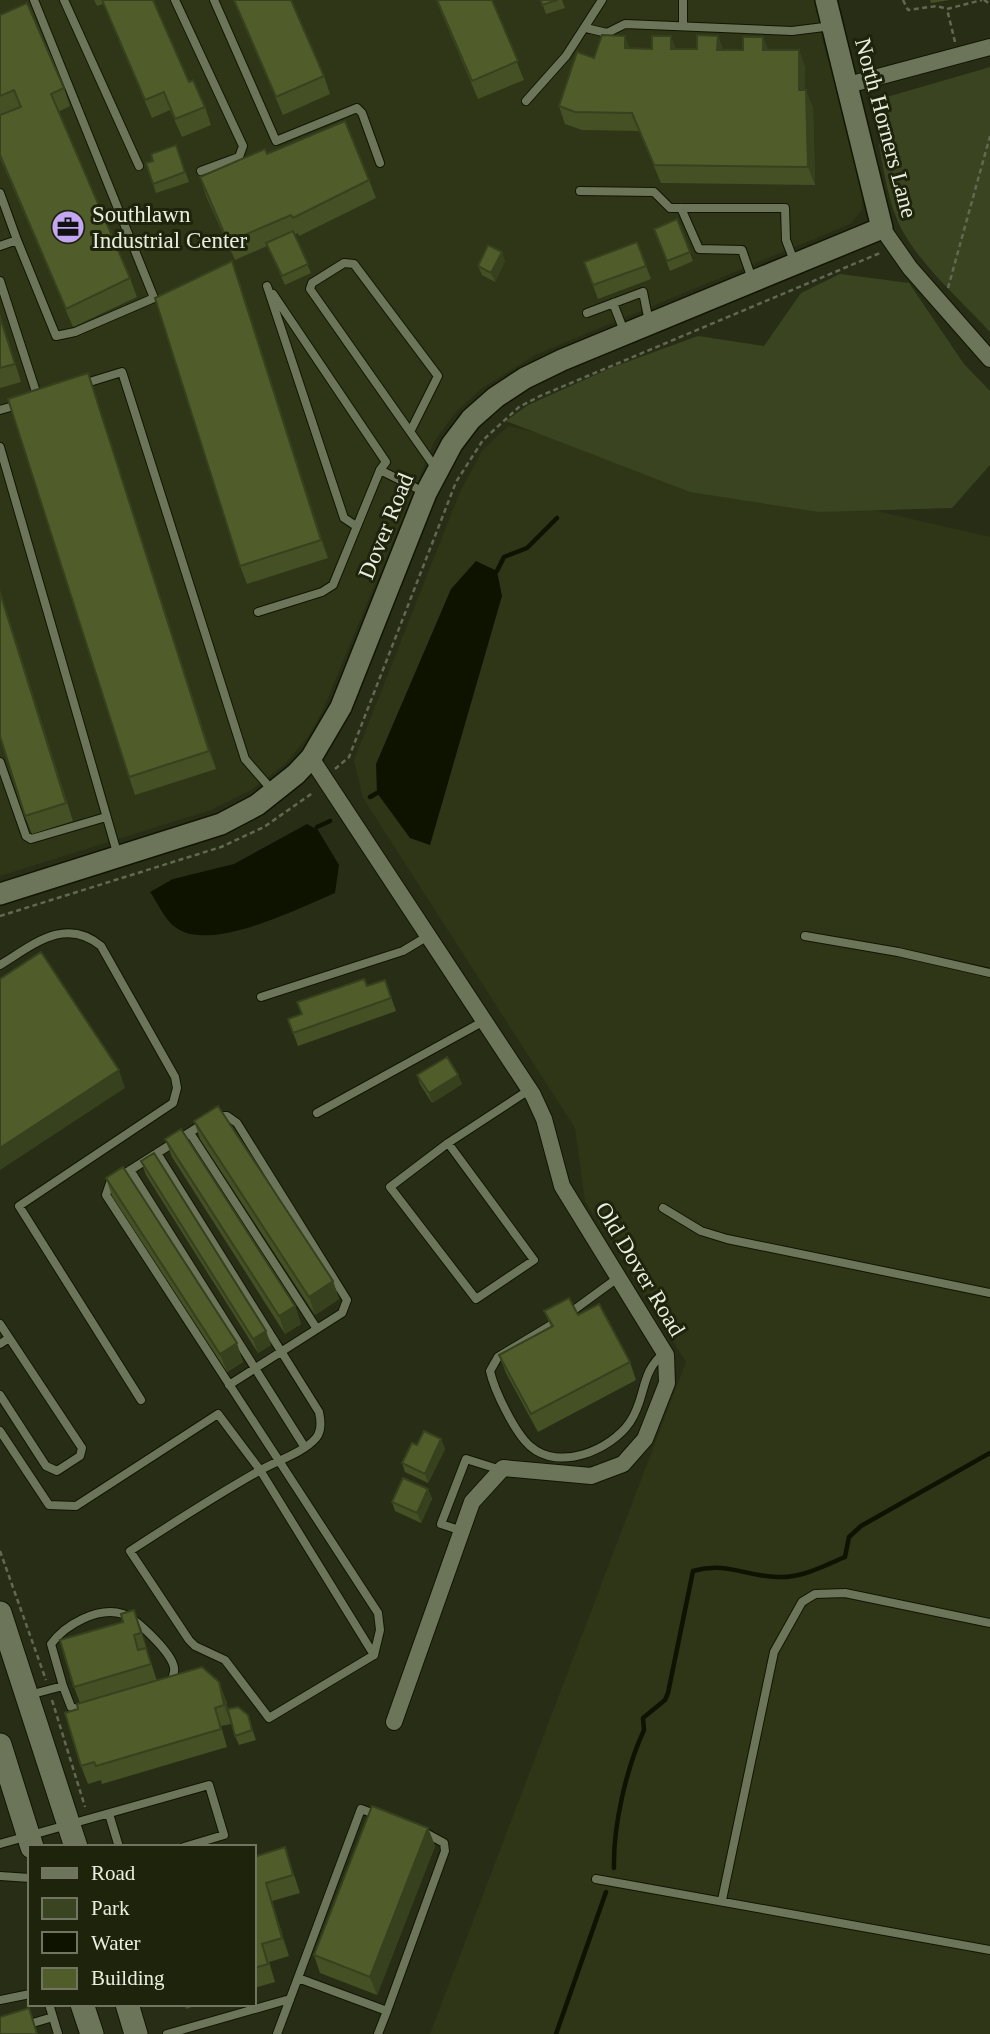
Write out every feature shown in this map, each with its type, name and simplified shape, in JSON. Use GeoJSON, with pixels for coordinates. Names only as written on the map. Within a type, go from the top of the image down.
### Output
{"type":"FeatureCollection","features":[{"type":"Feature","properties":{"kind":"main road"},"geometry":{"type":"LineString","coordinates":[[0,1613],[72,1836]]}},
{"type":"Feature","properties":{"kind":"main road"},"geometry":{"type":"LineString","coordinates":[[0,1745],[31,1841]]}},
{"type":"Feature","properties":{"kind":"main road"},"geometry":{"type":"LineString","coordinates":[[83,2006],[92,2034]]}},
{"type":"Feature","properties":{"kind":"main road"},"geometry":{"type":"LineString","coordinates":[[128,2006],[136,2034]]}},
{"type":"Feature","properties":{"kind":"street","name":"North Horners Lane"},"geometry":{"type":"LineString","coordinates":[[826,0],[882,228],[905,262],[990,359]]}},
{"type":"Feature","properties":{"kind":"street"},"geometry":{"type":"LineString","coordinates":[[848,85],[990,47]]}},
{"type":"Feature","properties":{"kind":"street","name":"Dover Road"},"geometry":{"type":"LineString","coordinates":[[0,894],[221,824],[274,793],[311,758],[341,707],[437,470],[466,425],[496,397],[541,369],[882,228]]}},
{"type":"Feature","properties":{"kind":"street","name":"Old Dover Road"},"geometry":{"type":"LineString","coordinates":[[311,758],[529,1090],[544,1119],[562,1186],[665,1352],[667,1383],[645,1439],[623,1464],[591,1476],[501,1470]]}},
{"type":"Feature","properties":{"kind":"street"},"geometry":{"type":"LineString","coordinates":[[394,1722],[472,1502],[501,1470]]}},
{"type":"Feature","properties":{"kind":"lane"},"geometry":{"type":"LineString","coordinates":[[64,0],[139,166]]}},
{"type":"Feature","properties":{"kind":"lane"},"geometry":{"type":"LineString","coordinates":[[175,0],[243,146],[239,157],[201,171]]}},
{"type":"Feature","properties":{"kind":"lane"},"geometry":{"type":"LineString","coordinates":[[214,0],[276,141],[357,108],[362,113],[380,163]]}},
{"type":"Feature","properties":{"kind":"lane"},"geometry":{"type":"LineString","coordinates":[[526,102],[566,56],[602,0]]}},
{"type":"Feature","properties":{"kind":"lane"},"geometry":{"type":"LineString","coordinates":[[683,0],[683,26]]}},
{"type":"Feature","properties":{"kind":"lane"},"geometry":{"type":"LineString","coordinates":[[0,193],[56,336],[75,332],[153,298],[35,2],[24,9]]}},
{"type":"Feature","properties":{"kind":"lane"},"geometry":{"type":"LineString","coordinates":[[586,28],[607,33],[625,24],[792,31],[832,26]]}},
{"type":"Feature","properties":{"kind":"lane"},"geometry":{"type":"LineString","coordinates":[[580,191],[654,192],[670,208],[785,208],[786,240],[795,264]]}},
{"type":"Feature","properties":{"kind":"lane"},"geometry":{"type":"LineString","coordinates":[[681,208],[699,249],[742,250],[753,282]]}},
{"type":"Feature","properties":{"kind":"lane"},"geometry":{"type":"LineString","coordinates":[[0,246],[17,240]]}},
{"type":"Feature","properties":{"kind":"lane"},"geometry":{"type":"LineString","coordinates":[[411,430],[438,376],[354,264],[344,263],[312,283],[310,289],[437,470]]}},
{"type":"Feature","properties":{"kind":"lane"},"geometry":{"type":"LineString","coordinates":[[0,281],[38,398]]}},
{"type":"Feature","properties":{"kind":"lane"},"geometry":{"type":"LineString","coordinates":[[258,612],[322,592],[332,585],[380,470],[386,462],[267,286],[344,518],[356,526]]}},
{"type":"Feature","properties":{"kind":"lane"},"geometry":{"type":"LineString","coordinates":[[587,313],[643,292],[650,324]]}},
{"type":"Feature","properties":{"kind":"lane"},"geometry":{"type":"LineString","coordinates":[[613,303],[625,334]]}},
{"type":"Feature","properties":{"kind":"lane"},"geometry":{"type":"LineString","coordinates":[[74,387],[122,372],[245,759],[274,793]]}},
{"type":"Feature","properties":{"kind":"lane"},"geometry":{"type":"LineString","coordinates":[[0,410],[50,394]]}},
{"type":"Feature","properties":{"kind":"lane"},"geometry":{"type":"LineString","coordinates":[[0,447],[118,856]]}},
{"type":"Feature","properties":{"kind":"lane"},"geometry":{"type":"LineString","coordinates":[[380,470],[426,493]]}},
{"type":"Feature","properties":{"kind":"lane"},"geometry":{"type":"LineString","coordinates":[[0,762],[26,836],[32,839],[106,817]]}},
{"type":"Feature","properties":{"kind":"lane"},"geometry":{"type":"LineString","coordinates":[[0,965],[49,935],[87,935],[102,946],[175,1077],[177,1088],[173,1103],[19,1206],[141,1400]]}},
{"type":"Feature","properties":{"kind":"lane"},"geometry":{"type":"LineString","coordinates":[[261,997],[403,951],[428,936]]}},
{"type":"Feature","properties":{"kind":"lane"},"geometry":{"type":"LineString","coordinates":[[805,936],[898,952],[990,973]]}},
{"type":"Feature","properties":{"kind":"lane"},"geometry":{"type":"LineString","coordinates":[[317,1113],[484,1021]]}},
{"type":"Feature","properties":{"kind":"lane"},"geometry":{"type":"LineString","coordinates":[[448,1143],[534,1260],[476,1299],[390,1187],[448,1143],[529,1090]]}},
{"type":"Feature","properties":{"kind":"lane"},"geometry":{"type":"LineString","coordinates":[[157,1153],[282,1351],[319,1412],[321,1423],[317,1437],[304,1446],[278,1460],[260,1470],[131,1551],[189,1640],[195,1646],[225,1660],[268,1718],[374,1655],[380,1630],[378,1613],[278,1460],[229,1385],[108,1201],[106,1189],[110,1183],[157,1153],[190,1133],[217,1115],[227,1116],[237,1124],[348,1300],[342,1313],[282,1351],[256,1367],[229,1385]]}},
{"type":"Feature","properties":{"kind":"lane"},"geometry":{"type":"LineString","coordinates":[[190,1133],[317,1329]]}},
{"type":"Feature","properties":{"kind":"lane"},"geometry":{"type":"LineString","coordinates":[[130,1170],[304,1446]]}},
{"type":"Feature","properties":{"kind":"lane"},"geometry":{"type":"LineString","coordinates":[[663,1208],[701,1231],[727,1239],[990,1293]]}},
{"type":"Feature","properties":{"kind":"lane"},"geometry":{"type":"LineString","coordinates":[[620,1277],[575,1310],[499,1357],[490,1371],[493,1385],[519,1430],[531,1447],[565,1458],[610,1443],[629,1423],[640,1402],[644,1381],[652,1362],[665,1352]]}},
{"type":"Feature","properties":{"kind":"lane"},"geometry":{"type":"LineString","coordinates":[[0,1324],[82,1448],[80,1456],[57,1471],[46,1466],[0,1395]]}},
{"type":"Feature","properties":{"kind":"lane"},"geometry":{"type":"LineString","coordinates":[[0,1344],[9,1338]]}},
{"type":"Feature","properties":{"kind":"lane"},"geometry":{"type":"LineString","coordinates":[[0,1431],[49,1506],[76,1506],[218,1414],[260,1470],[374,1655]]}},
{"type":"Feature","properties":{"kind":"lane"},"geometry":{"type":"LineString","coordinates":[[461,1531],[440,1524],[466,1459],[501,1470]]}},
{"type":"Feature","properties":{"kind":"lane"},"geometry":{"type":"LineString","coordinates":[[722,1900],[774,1652],[802,1602],[815,1594],[845,1593],[990,1623]]}},
{"type":"Feature","properties":{"kind":"lane"},"geometry":{"type":"LineString","coordinates":[[98,1707],[76,1710],[71,1707],[51,1644],[61,1631],[88,1617],[110,1612],[133,1619],[173,1664],[174,1676],[170,1684],[158,1688]]}},
{"type":"Feature","properties":{"kind":"lane"},"geometry":{"type":"LineString","coordinates":[[26,1696],[63,1686]]}},
{"type":"Feature","properties":{"kind":"lane"},"geometry":{"type":"LineString","coordinates":[[0,1844],[72,1836],[109,1814],[209,1785],[225,1835],[191,1845]]}},
{"type":"Feature","properties":{"kind":"lane"},"geometry":{"type":"LineString","coordinates":[[288,2034],[277,2032],[361,1809],[386,1818]]}},
{"type":"Feature","properties":{"kind":"lane"},"geometry":{"type":"LineString","coordinates":[[109,1814],[118,1845]]}},
{"type":"Feature","properties":{"kind":"lane"},"geometry":{"type":"LineString","coordinates":[[378,2034],[445,1851],[444,1843],[437,1836],[411,1827]]}},
{"type":"Feature","properties":{"kind":"lane"},"geometry":{"type":"LineString","coordinates":[[0,1876],[28,1878]]}},
{"type":"Feature","properties":{"kind":"lane"},"geometry":{"type":"LineString","coordinates":[[596,1879],[990,1950]]}},
{"type":"Feature","properties":{"kind":"lane"},"geometry":{"type":"LineString","coordinates":[[298,1978],[387,2011]]}},
{"type":"Feature","properties":{"kind":"lane"},"geometry":{"type":"LineString","coordinates":[[0,2000],[28,1994]]}},
{"type":"Feature","properties":{"kind":"lane"},"geometry":{"type":"LineString","coordinates":[[167,2034],[290,1999]]}},
{"type":"Feature","properties":{"kind":"lane"},"geometry":{"type":"LineString","coordinates":[[50,2006],[58,2034]]}},
{"type":"Feature","properties":{"kind":"lane"},"geometry":{"type":"LineString","coordinates":[[13,2029],[53,2017]]}},
{"type":"Feature","properties":{"kind":"path"},"geometry":{"type":"LineString","coordinates":[[903,0],[908,10],[937,6],[947,9],[983,0],[990,4]]}},
{"type":"Feature","properties":{"kind":"path"},"geometry":{"type":"LineString","coordinates":[[947,9],[956,42]]}},
{"type":"Feature","properties":{"kind":"path"},"geometry":{"type":"LineString","coordinates":[[946,292],[990,136]]}},
{"type":"Feature","properties":{"kind":"path"},"geometry":{"type":"LineString","coordinates":[[0,916],[221,847],[281,816],[312,794],[324,779],[349,757],[456,482],[483,440],[499,424],[540,396],[879,253]]}},
{"type":"Feature","properties":{"kind":"shaded area"},"geometry":{"type":"Polygon","coordinates":[[[0,0],[816,0],[823,43],[852,136],[862,192],[862,210],[850,224],[535,355],[481,389],[454,414],[434,442],[322,712],[308,737],[284,765],[251,790],[211,810],[0,876],[0,0]]]}},
{"type":"Feature","properties":{"kind":"shaded area"},"geometry":{"type":"Polygon","coordinates":[[[508,426],[990,537],[990,2034],[430,2034],[686,1362],[585,1201],[575,1128],[363,798],[354,760],[460,492],[482,451],[508,426]]]}},
{"type":"Feature","properties":{"kind":"green space"},"geometry":{"type":"Polygon","coordinates":[[[990,67],[990,332],[931,271],[902,230],[887,187],[873,110],[880,99],[990,67]]]}},
{"type":"Feature","properties":{"kind":"green space"},"geometry":{"type":"Polygon","coordinates":[[[840,274],[909,283],[964,364],[990,391],[990,465],[952,508],[819,512],[690,492],[506,421],[528,405],[613,367],[698,336],[764,346],[801,293],[840,274]]]}},
{"type":"Feature","properties":{"kind":"water"},"geometry":{"type":"Polygon","coordinates":[[[476,561],[497,571],[502,596],[430,845],[410,838],[377,793],[376,764],[451,589],[476,561]]]}},
{"type":"Feature","properties":{"kind":"water"},"geometry":{"type":"Polygon","coordinates":[[[307,824],[318,830],[339,865],[335,893],[254,926],[209,935],[190,934],[175,927],[150,892],[173,879],[234,864],[307,824]]]}},
{"type":"Feature","properties":{"kind":"building"},"geometry":{"type":"Polygon","coordinates":[[[102,0],[153,0],[189,82],[193,80],[205,107],[175,119],[164,92],[145,100],[102,0]]]}},
{"type":"Feature","properties":{"kind":"building"},"geometry":{"type":"Polygon","coordinates":[[[234,0],[291,0],[324,76],[276,97],[234,0]]]}},
{"type":"Feature","properties":{"kind":"building"},"geometry":{"type":"Polygon","coordinates":[[[437,0],[492,0],[518,61],[472,81],[437,0]]]}},
{"type":"Feature","properties":{"kind":"building"},"geometry":{"type":"Polygon","coordinates":[[[541,0],[558,0],[542,5],[541,0]]]}},
{"type":"Feature","properties":{"kind":"building","name":"Southlawn Industrial Center"},"geometry":{"type":"Polygon","coordinates":[[[27,3],[64,88],[51,94],[130,278],[66,309],[0,155],[0,115],[21,107],[14,90],[0,96],[0,15],[27,3]]]}},
{"type":"Feature","properties":{"kind":"building"},"geometry":{"type":"Polygon","coordinates":[[[602,35],[625,36],[625,48],[652,49],[652,36],[671,36],[671,49],[697,49],[697,35],[718,36],[717,50],[743,50],[743,37],[763,37],[763,50],[799,50],[799,90],[806,90],[808,167],[654,165],[632,113],[575,112],[559,106],[577,52],[594,58],[602,35]]]}},
{"type":"Feature","properties":{"kind":"building"},"geometry":{"type":"Polygon","coordinates":[[[345,121],[369,180],[293,218],[291,215],[228,242],[200,177],[265,149],[267,154],[345,121]]]}},
{"type":"Feature","properties":{"kind":"building"},"geometry":{"type":"Polygon","coordinates":[[[176,145],[185,172],[153,184],[146,163],[153,161],[151,154],[176,145]]]}},
{"type":"Feature","properties":{"kind":"building"},"geometry":{"type":"Polygon","coordinates":[[[677,219],[690,252],[667,261],[654,229],[677,219]]]}},
{"type":"Feature","properties":{"kind":"building"},"geometry":{"type":"Polygon","coordinates":[[[293,231],[308,264],[282,276],[266,243],[293,231]]]}},
{"type":"Feature","properties":{"kind":"building"},"geometry":{"type":"Polygon","coordinates":[[[637,242],[646,266],[593,285],[584,262],[637,242]]]}},
{"type":"Feature","properties":{"kind":"building"},"geometry":{"type":"Polygon","coordinates":[[[488,245],[502,252],[491,273],[478,266],[488,245]]]}},
{"type":"Feature","properties":{"kind":"building"},"geometry":{"type":"Polygon","coordinates":[[[232,261],[321,540],[240,566],[155,298],[232,261]]]}},
{"type":"Feature","properties":{"kind":"building"},"geometry":{"type":"Polygon","coordinates":[[[0,317],[15,364],[0,368],[0,317]]]}},
{"type":"Feature","properties":{"kind":"building"},"geometry":{"type":"Polygon","coordinates":[[[88,373],[209,751],[129,777],[8,399],[88,373]]]}},
{"type":"Feature","properties":{"kind":"building"},"geometry":{"type":"Polygon","coordinates":[[[0,593],[66,803],[25,816],[0,736],[0,593]]]}},
{"type":"Feature","properties":{"kind":"building"},"geometry":{"type":"Polygon","coordinates":[[[41,952],[119,1070],[0,1148],[0,979],[41,952]]]}},
{"type":"Feature","properties":{"kind":"building"},"geometry":{"type":"Polygon","coordinates":[[[364,979],[367,986],[385,980],[391,998],[293,1033],[288,1019],[302,1014],[297,1002],[364,979]]]}},
{"type":"Feature","properties":{"kind":"building"},"geometry":{"type":"Polygon","coordinates":[[[447,1057],[458,1075],[429,1093],[417,1075],[447,1057]]]}},
{"type":"Feature","properties":{"kind":"building"},"geometry":{"type":"Polygon","coordinates":[[[218,1106],[333,1281],[309,1297],[194,1121],[218,1106]]]}},
{"type":"Feature","properties":{"kind":"building"},"geometry":{"type":"Polygon","coordinates":[[[181,1129],[295,1306],[279,1316],[165,1139],[181,1129]]]}},
{"type":"Feature","properties":{"kind":"building"},"geometry":{"type":"Polygon","coordinates":[[[154,1153],[266,1331],[253,1339],[141,1161],[154,1153]]]}},
{"type":"Feature","properties":{"kind":"building"},"geometry":{"type":"Polygon","coordinates":[[[123,1167],[237,1343],[220,1354],[106,1178],[123,1167]]]}},
{"type":"Feature","properties":{"kind":"building"},"geometry":{"type":"Polygon","coordinates":[[[569,1298],[578,1315],[599,1304],[630,1362],[531,1414],[499,1355],[553,1326],[544,1311],[569,1298]]]}},
{"type":"Feature","properties":{"kind":"building"},"geometry":{"type":"Polygon","coordinates":[[[424,1431],[441,1439],[425,1474],[402,1463],[412,1443],[417,1445],[424,1431]]]}},
{"type":"Feature","properties":{"kind":"building"},"geometry":{"type":"Polygon","coordinates":[[[403,1478],[428,1489],[417,1513],[392,1502],[403,1478]]]}},
{"type":"Feature","properties":{"kind":"building"},"geometry":{"type":"Polygon","coordinates":[[[134,1610],[141,1633],[134,1635],[138,1650],[146,1648],[151,1664],[74,1687],[60,1640],[123,1622],[121,1614],[134,1610]]]}},
{"type":"Feature","properties":{"kind":"building"},"geometry":{"type":"Polygon","coordinates":[[[202,1667],[219,1682],[224,1705],[215,1708],[221,1729],[96,1766],[94,1762],[81,1766],[65,1713],[78,1709],[77,1704],[202,1667]]]}},
{"type":"Feature","properties":{"kind":"building"},"geometry":{"type":"Polygon","coordinates":[[[238,1707],[248,1715],[252,1730],[235,1736],[228,1709],[238,1707]]]}},
{"type":"Feature","properties":{"kind":"building"},"geometry":{"type":"Polygon","coordinates":[[[372,1806],[428,1828],[370,1977],[314,1955],[372,1806]]]}},
{"type":"Feature","properties":{"kind":"building"},"geometry":{"type":"Polygon","coordinates":[[[285,1847],[293,1875],[266,1883],[282,1938],[262,1944],[268,1964],[256,1967],[256,1856],[285,1847]]]}},
{"type":"Feature","properties":{"kind":"building"},"geometry":{"type":"Polygon","coordinates":[[[29,2008],[37,2034],[0,2034],[0,2017],[29,2008]]]}},
{"type":"Feature","properties":{"kind":"waterway"},"geometry":{"type":"LineString","coordinates":[[497,571],[504,557],[527,548],[557,518]]}},
{"type":"Feature","properties":{"kind":"waterway"},"geometry":{"type":"LineString","coordinates":[[370,797],[377,793]]}},
{"type":"Feature","properties":{"kind":"waterway"},"geometry":{"type":"LineString","coordinates":[[317,827],[330,821]]}},
{"type":"Feature","properties":{"kind":"waterway"},"geometry":{"type":"LineString","coordinates":[[614,1868],[618,1816],[626,1780],[644,1730],[643,1718],[665,1700],[668,1693],[693,1571],[717,1568],[787,1577],[821,1568],[845,1557],[849,1537],[861,1526],[990,1453]]}},
{"type":"Feature","properties":{"kind":"waterway"},"geometry":{"type":"LineString","coordinates":[[556,2034],[606,1892]]}},
{"type":"Feature","properties":{"kind":"place","name":"Southlawn Industrial Center"},"geometry":{"type":"Point","coordinates":[68,227]}}]}
